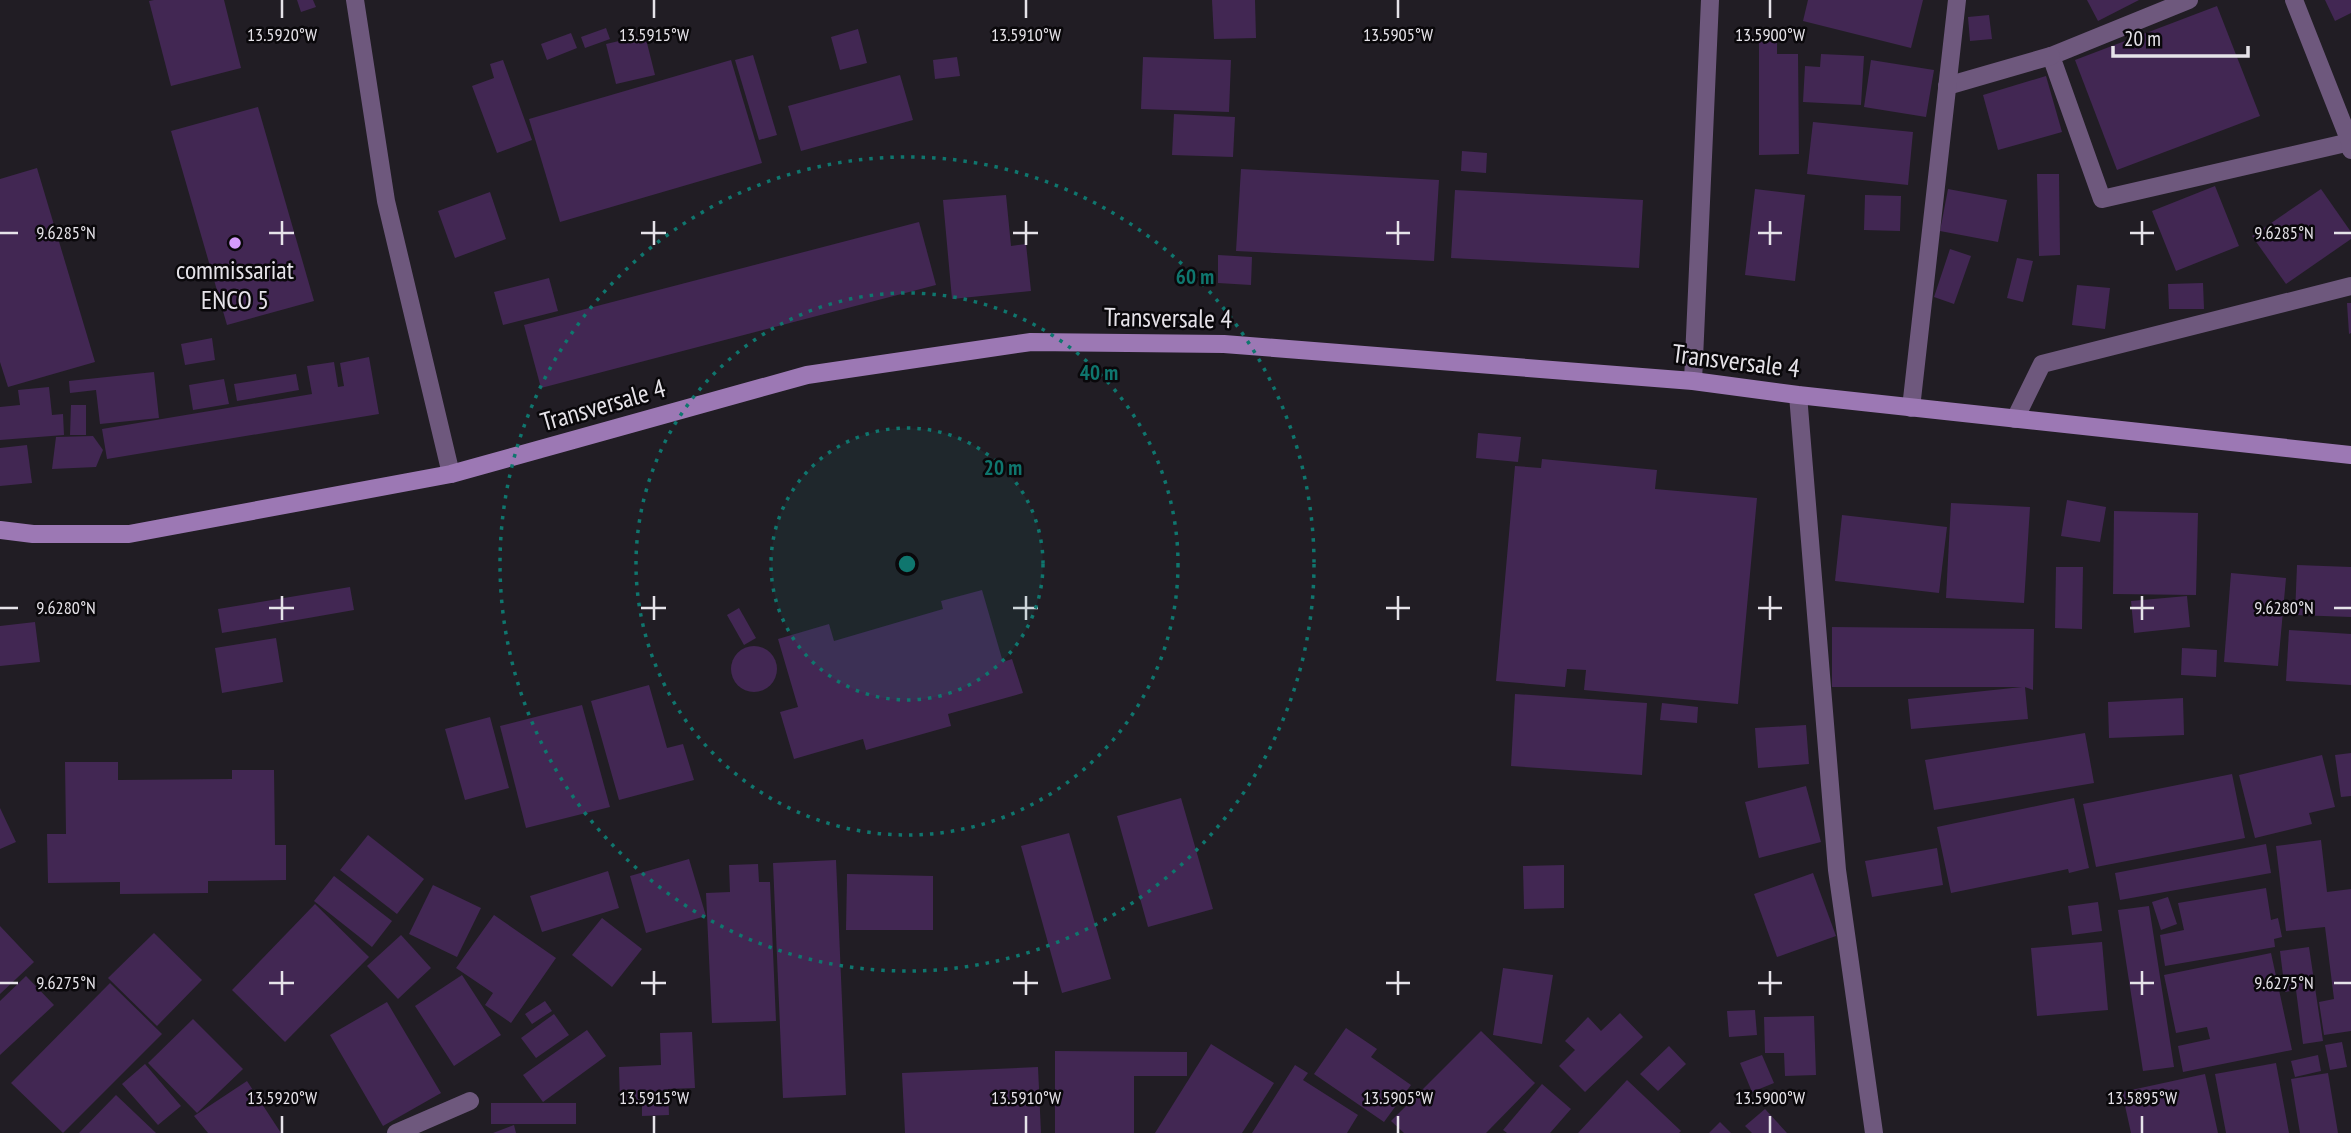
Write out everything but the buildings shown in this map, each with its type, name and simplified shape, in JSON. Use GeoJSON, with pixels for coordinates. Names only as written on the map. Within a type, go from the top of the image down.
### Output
{"type":"FeatureCollection","features":[{"type":"Feature","properties":{"kind":"main road","name":"Transversale 4"},"geometry":{"type":"LineString","coordinates":[[0,530],[33,534],[129,534],[451,474],[807,375],[1031,342],[1224,344],[1693,381],[1911,408],[2351,455]]}},
{"type":"Feature","properties":{"kind":"street"},"geometry":{"type":"LineString","coordinates":[[355,0],[386,201],[451,474]]}},
{"type":"Feature","properties":{"kind":"street"},"geometry":{"type":"LineString","coordinates":[[1693,381],[1710,0]]}},
{"type":"Feature","properties":{"kind":"street"},"geometry":{"type":"LineString","coordinates":[[1911,408],[1957,0]]}},
{"type":"Feature","properties":{"kind":"street"},"geometry":{"type":"LineString","coordinates":[[1947,86],[2051,56],[2189,0]]}},
{"type":"Feature","properties":{"kind":"street"},"geometry":{"type":"LineString","coordinates":[[2294,0],[2351,150]]}},
{"type":"Feature","properties":{"kind":"street"},"geometry":{"type":"LineString","coordinates":[[2051,56],[2102,199],[2350,142]]}},
{"type":"Feature","properties":{"kind":"street"},"geometry":{"type":"LineString","coordinates":[[2015,419],[2042,364],[2351,286]]}},
{"type":"Feature","properties":{"kind":"street"},"geometry":{"type":"LineString","coordinates":[[1798,395],[1837,870],[1874,1133]]}},
{"type":"Feature","properties":{"kind":"street"},"geometry":{"type":"LineString","coordinates":[[396,1133],[470,1101]]}},
{"type":"Feature","properties":{"kind":"place","name":"commissariat ENCO 5"},"geometry":{"type":"Point","coordinates":[235,243]}}]}
